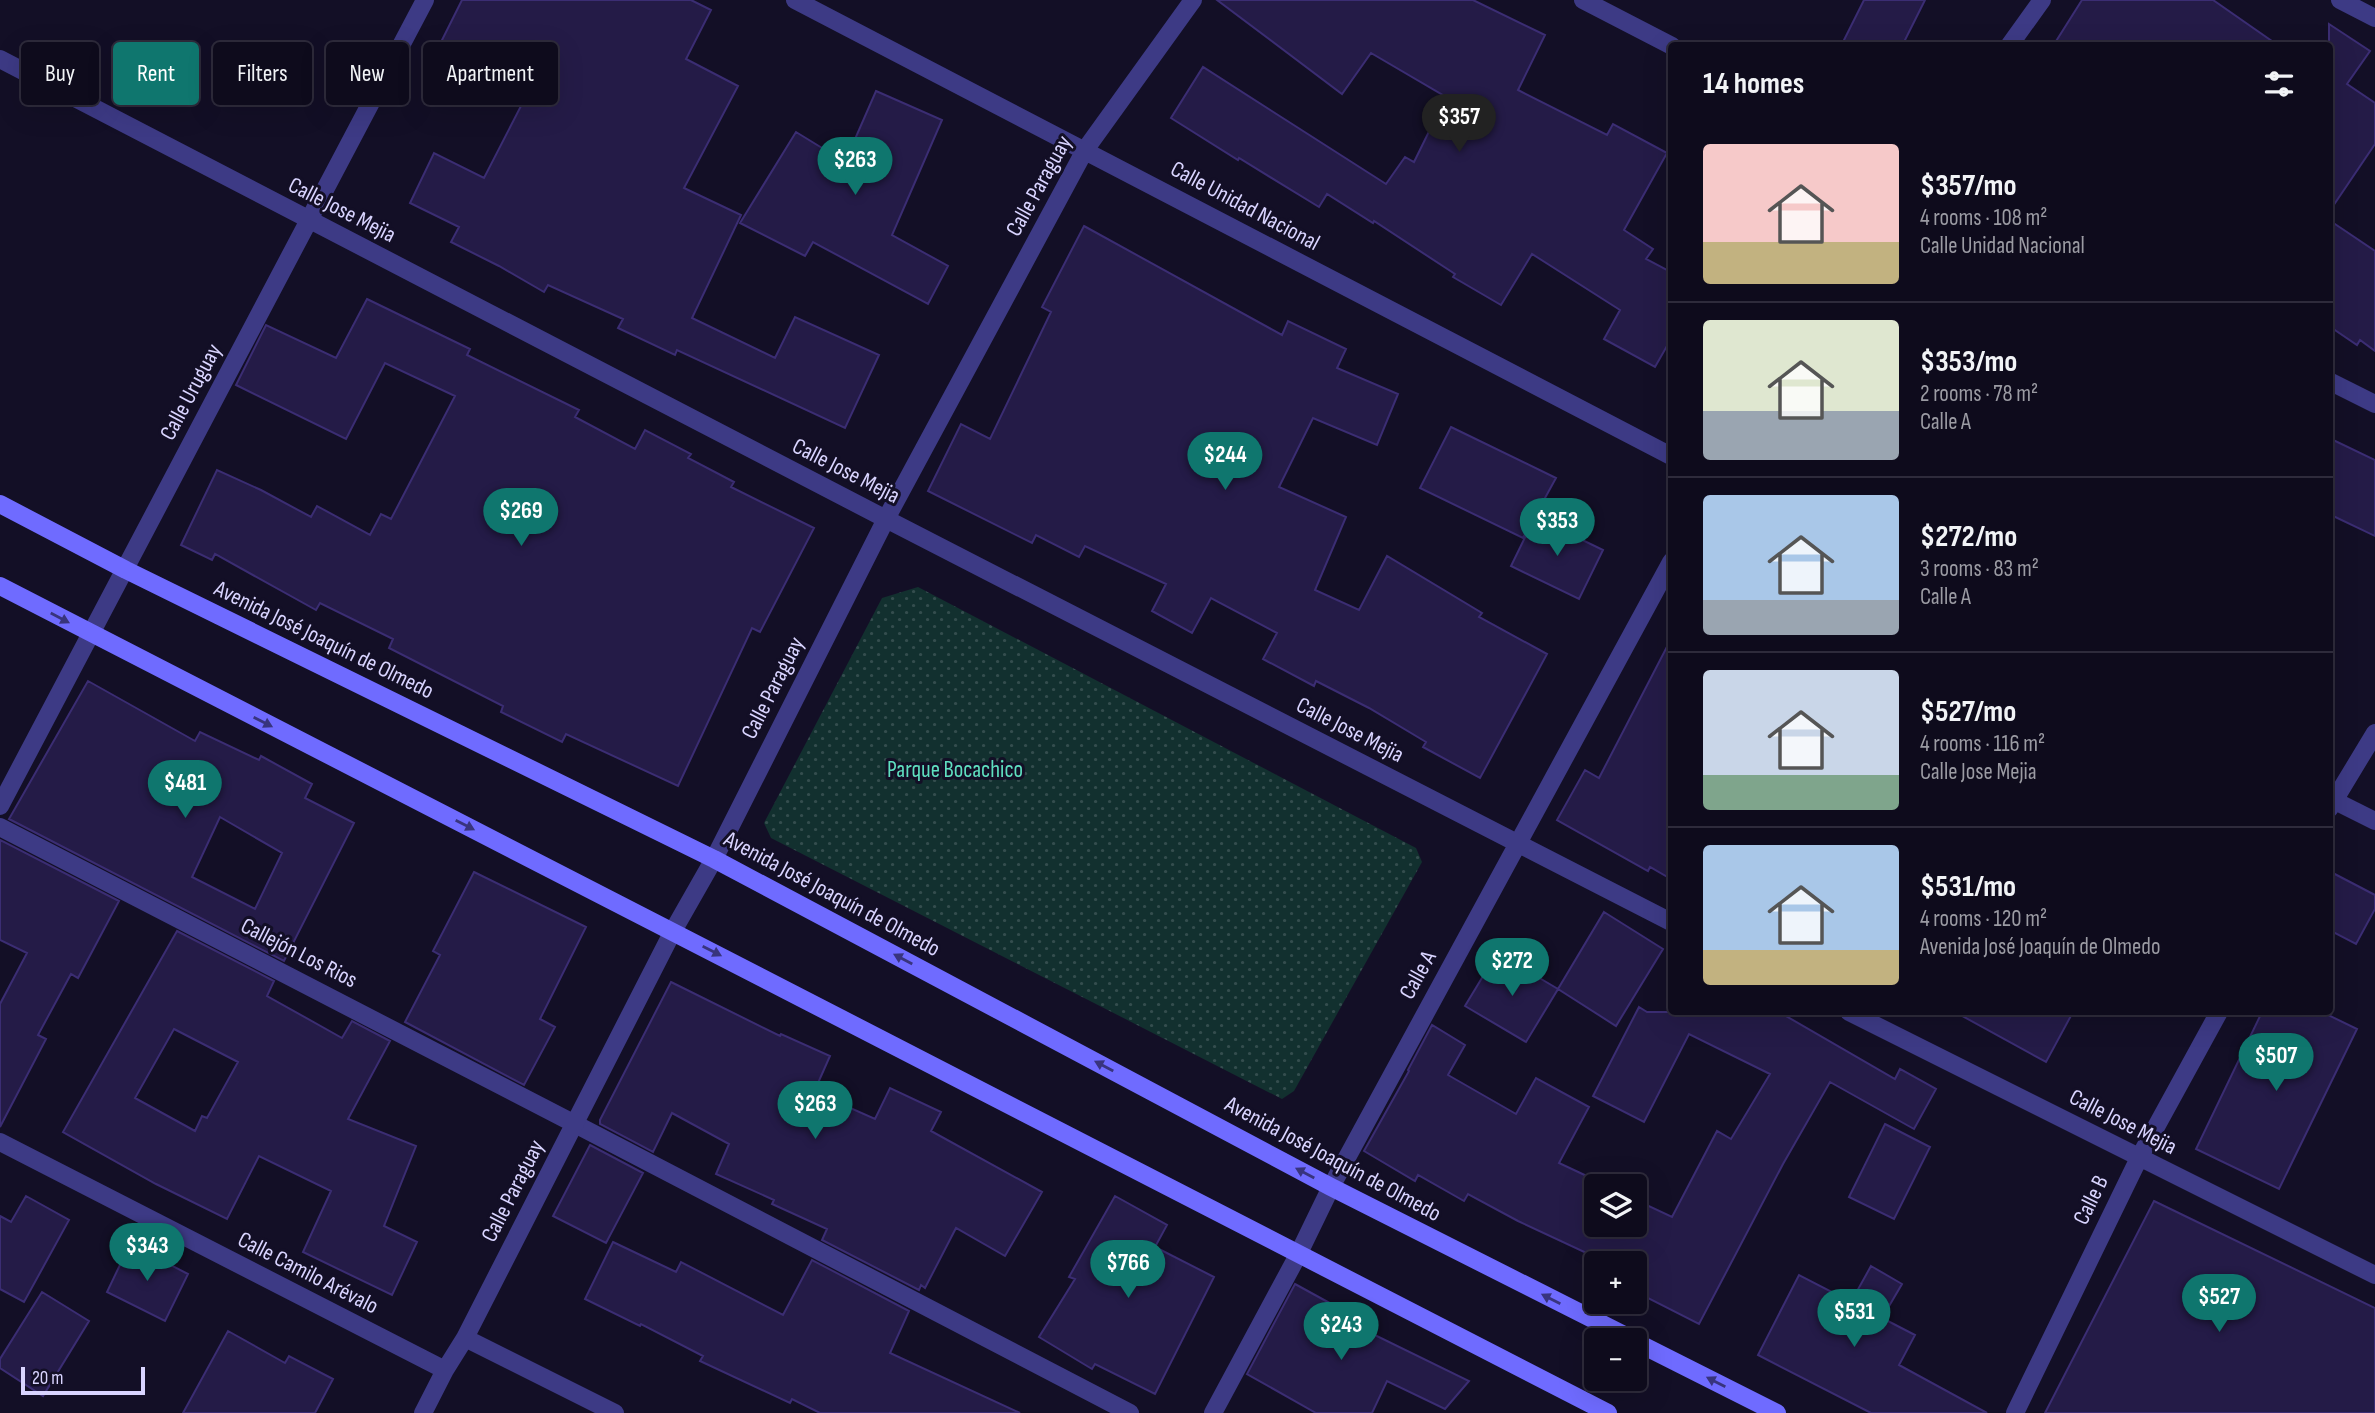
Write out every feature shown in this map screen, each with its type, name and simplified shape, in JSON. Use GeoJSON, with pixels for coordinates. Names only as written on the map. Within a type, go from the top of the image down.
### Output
{"type":"FeatureCollection","features":[{"type":"Feature","properties":{"kind":"main road","name":"Avenida José Joaquín de Olmedo"},"geometry":{"type":"LineString","coordinates":[[0,504],[126,570],[714,859],[1331,1187],[1608,1328]]}},
{"type":"Feature","properties":{"kind":"main road"},"geometry":{"type":"LineString","coordinates":[[0,586],[1608,1413]]}},
{"type":"Feature","properties":{"kind":"main road","name":"Avenida José Joaquín de Olmedo"},"geometry":{"type":"LineString","coordinates":[[1647,1348],[1777,1413]]}},
{"type":"Feature","properties":{"kind":"street","name":"Calle Uruguay"},"geometry":{"type":"LineString","coordinates":[[0,806],[425,0]]}},
{"type":"Feature","properties":{"kind":"street","name":"Calle Unidad Nacional"},"geometry":{"type":"LineString","coordinates":[[795,0],[1668,454]]}},
{"type":"Feature","properties":{"kind":"street","name":"Calle Paraguay"},"geometry":{"type":"LineString","coordinates":[[422,1413],[465,1338],[673,931],[714,859],[886,519],[1085,150],[1194,0]]}},
{"type":"Feature","properties":{"kind":"street"},"geometry":{"type":"LineString","coordinates":[[1583,0],[1668,44]]}},
{"type":"Feature","properties":{"kind":"street"},"geometry":{"type":"LineString","coordinates":[[2013,42],[2042,0]]}},
{"type":"Feature","properties":{"kind":"street"},"geometry":{"type":"LineString","coordinates":[[2340,0],[2375,18]]}},
{"type":"Feature","properties":{"kind":"street","name":"Calle Jose Mejia"},"geometry":{"type":"LineString","coordinates":[[0,59],[886,519],[1668,920]]}},
{"type":"Feature","properties":{"kind":"street"},"geometry":{"type":"LineString","coordinates":[[2333,383],[2375,404]]}},
{"type":"Feature","properties":{"kind":"street","name":"Calle A"},"geometry":{"type":"LineString","coordinates":[[1213,1413],[1298,1255],[1331,1187],[1668,567]]}},
{"type":"Feature","properties":{"kind":"street"},"geometry":{"type":"LineString","coordinates":[[2333,799],[2375,733]]}},
{"type":"Feature","properties":{"kind":"street"},"geometry":{"type":"LineString","coordinates":[[2333,803],[2375,821]]}},
{"type":"Feature","properties":{"kind":"street","name":"Callejón Los Rios"},"geometry":{"type":"LineString","coordinates":[[0,827],[1130,1413]]}},
{"type":"Feature","properties":{"kind":"street","name":"Calle Jose Mejia"},"geometry":{"type":"LineString","coordinates":[[1855,1015],[2375,1275]]}},
{"type":"Feature","properties":{"kind":"street","name":"Calle B"},"geometry":{"type":"LineString","coordinates":[[2015,1413],[2139,1158],[2217,1015]]}},
{"type":"Feature","properties":{"kind":"street","name":"Calle Camilo Arévalo"},"geometry":{"type":"LineString","coordinates":[[0,1142],[445,1370]]}},
{"type":"Feature","properties":{"kind":"street"},"geometry":{"type":"LineString","coordinates":[[465,1338],[615,1413]]}},
{"type":"Feature","properties":{"kind":"green space","name":"Parque Bocachico"},"geometry":{"type":"Polygon","coordinates":[[[918,587],[1416,848],[1422,862],[1294,1091],[1282,1099],[771,838],[764,823],[882,598],[918,587]]]}},
{"type":"Feature","properties":{"kind":"building"},"geometry":{"type":"Polygon","coordinates":[[[462,0],[691,0],[711,10],[686,59],[738,86],[684,188],[741,215],[692,318],[775,358],[795,317],[879,355],[845,428],[677,350],[675,355],[618,328],[623,319],[548,285],[544,292],[451,242],[459,227],[410,203],[434,153],[484,178],[519,105],[558,105],[558,42],[441,42],[462,0]]]}},
{"type":"Feature","properties":{"kind":"building"},"geometry":{"type":"Polygon","coordinates":[[[1217,0],[1473,0],[1545,35],[1518,90],[1607,135],[1613,124],[1667,153],[1624,230],[1653,249],[1646,259],[1668,270],[1668,344],[1655,367],[1604,339],[1620,310],[1532,254],[1501,305],[1453,277],[1455,274],[1374,221],[1373,223],[1327,194],[1319,207],[1171,118],[1203,67],[1386,184],[1405,157],[1414,162],[1446,97],[1371,53],[1342,94],[1217,0]]]}},
{"type":"Feature","properties":{"kind":"building"},"geometry":{"type":"Polygon","coordinates":[[[1864,0],[1925,0],[1904,42],[1843,42],[1864,0]]]}},
{"type":"Feature","properties":{"kind":"building"},"geometry":{"type":"Polygon","coordinates":[[[2082,0],[2213,0],[2273,42],[2056,42],[2082,0]]]}},
{"type":"Feature","properties":{"kind":"building"},"geometry":{"type":"Polygon","coordinates":[[[2329,24],[2370,51],[2347,84],[2375,103],[2375,144],[2333,206],[2333,42],[2329,42],[2329,24]]]}},
{"type":"Feature","properties":{"kind":"building"},"geometry":{"type":"Polygon","coordinates":[[[876,91],[942,120],[892,235],[948,266],[928,304],[813,242],[805,256],[740,223],[796,132],[845,162],[876,91]]]}},
{"type":"Feature","properties":{"kind":"building"},"geometry":{"type":"Polygon","coordinates":[[[2333,223],[2375,251],[2375,351],[2360,340],[2357,345],[2333,329],[2333,223]]]}},
{"type":"Feature","properties":{"kind":"building"},"geometry":{"type":"Polygon","coordinates":[[[1084,226],[1282,335],[1288,321],[1346,349],[1337,368],[1398,394],[1377,445],[1313,418],[1279,487],[1346,517],[1315,590],[1359,610],[1387,556],[1482,613],[1479,617],[1547,654],[1480,778],[1423,747],[1426,742],[1369,708],[1316,681],[1314,686],[1263,659],[1277,633],[1211,598],[1192,633],[1152,611],[1166,584],[1085,546],[1079,557],[1036,535],[1032,543],[928,491],[961,424],[990,439],[1051,312],[1042,307],[1084,226]]]}},
{"type":"Feature","properties":{"kind":"building"},"geometry":{"type":"Polygon","coordinates":[[[367,299],[470,349],[467,355],[579,410],[575,417],[635,449],[645,430],[691,454],[688,458],[734,482],[731,487],[814,528],[760,632],[752,628],[678,786],[566,734],[562,742],[501,712],[503,706],[389,648],[393,639],[320,603],[316,610],[215,554],[212,560],[181,545],[217,470],[311,517],[317,506],[370,535],[381,514],[391,519],[455,396],[385,363],[346,439],[236,385],[266,325],[336,358],[367,299]]]}},
{"type":"Feature","properties":{"kind":"building"},"geometry":{"type":"Polygon","coordinates":[[[1451,427],[1556,478],[1523,538],[1420,488],[1451,427]]]}},
{"type":"Feature","properties":{"kind":"building"},"geometry":{"type":"Polygon","coordinates":[[[2333,440],[2375,460],[2375,536],[2333,516],[2333,440]]]}},
{"type":"Feature","properties":{"kind":"building"},"geometry":{"type":"Polygon","coordinates":[[[1535,517],[1603,550],[1579,599],[1511,566],[1535,517]]]}},
{"type":"Feature","properties":{"kind":"building"},"geometry":{"type":"Polygon","coordinates":[[[1668,645],[1668,877],[1650,867],[1648,871],[1557,820],[1585,770],[1599,778],[1668,645]]]}},
{"type":"Feature","properties":{"kind":"building"},"geometry":{"type":"Polygon","coordinates":[[[88,681],[195,741],[200,732],[259,760],[261,756],[312,784],[305,798],[354,823],[284,961],[9,819],[88,681]],[[220,817],[192,877],[255,909],[282,853],[220,817]]]}},
{"type":"Feature","properties":{"kind":"building"},"geometry":{"type":"Polygon","coordinates":[[[0,840],[119,901],[78,978],[71,974],[38,1035],[46,1039],[0,1127],[0,1004],[27,953],[0,940],[0,840]]]}},
{"type":"Feature","properties":{"kind":"building"},"geometry":{"type":"Polygon","coordinates":[[[474,872],[586,927],[540,1019],[555,1027],[524,1085],[405,1022],[440,955],[433,951],[474,872]]]}},
{"type":"Feature","properties":{"kind":"building"},"geometry":{"type":"Polygon","coordinates":[[[2333,873],[2375,895],[2375,909],[2356,944],[2333,932],[2333,873]]]}},
{"type":"Feature","properties":{"kind":"building"},"geometry":{"type":"Polygon","coordinates":[[[1604,912],[1663,949],[1616,1026],[1558,989],[1604,912]]]}},
{"type":"Feature","properties":{"kind":"building"},"geometry":{"type":"Polygon","coordinates":[[[177,931],[274,981],[267,996],[342,1038],[352,1021],[390,1041],[348,1119],[416,1146],[384,1226],[417,1242],[392,1295],[303,1252],[331,1191],[259,1156],[227,1219],[156,1184],[63,1132],[177,931]],[[174,1029],[135,1098],[195,1131],[202,1116],[207,1118],[238,1062],[174,1029]]]}},
{"type":"Feature","properties":{"kind":"building"},"geometry":{"type":"Polygon","coordinates":[[[1497,953],[1558,989],[1526,1042],[1465,1006],[1497,953]]]}},
{"type":"Feature","properties":{"kind":"building"},"geometry":{"type":"Polygon","coordinates":[[[671,982],[780,1036],[781,1034],[830,1056],[814,1092],[875,1119],[890,1088],[941,1112],[931,1131],[1042,1192],[1005,1256],[956,1228],[925,1288],[921,1285],[919,1290],[822,1240],[827,1229],[772,1204],[774,1200],[716,1174],[729,1144],[672,1113],[653,1152],[600,1124],[671,982]]]}},
{"type":"Feature","properties":{"kind":"building"},"geometry":{"type":"Polygon","coordinates":[[[1639,1007],[1647,1012],[1668,1012],[1668,1015],[1784,1015],[1895,1079],[1900,1069],[1936,1089],[1914,1129],[1830,1082],[1783,1164],[1699,1324],[1647,1298],[1647,1251],[1584,1252],[1468,1194],[1464,1201],[1418,1175],[1415,1181],[1364,1151],[1432,1025],[1465,1045],[1448,1075],[1516,1114],[1536,1078],[1589,1107],[1559,1163],[1584,1175],[1584,1237],[1647,1237],[1647,1205],[1672,1217],[1717,1131],[1731,1139],[1770,1074],[1689,1034],[1644,1122],[1593,1096],[1639,1007]]]}},
{"type":"Feature","properties":{"kind":"building"},"geometry":{"type":"Polygon","coordinates":[[[1960,1015],[2071,1015],[2046,1062],[1960,1015]]]}},
{"type":"Feature","properties":{"kind":"building"},"geometry":{"type":"Polygon","coordinates":[[[2261,1015],[2328,1015],[2357,1029],[2279,1189],[2196,1149],[2261,1015]]]}},
{"type":"Feature","properties":{"kind":"building"},"geometry":{"type":"Polygon","coordinates":[[[1885,1124],[1930,1147],[1894,1219],[1849,1197],[1885,1124]]]}},
{"type":"Feature","properties":{"kind":"building"},"geometry":{"type":"Polygon","coordinates":[[[590,1145],[643,1173],[606,1243],[553,1216],[590,1145]]]}},
{"type":"Feature","properties":{"kind":"building"},"geometry":{"type":"Polygon","coordinates":[[[26,1196],[69,1220],[24,1302],[0,1289],[0,1216],[11,1222],[26,1196]]]}},
{"type":"Feature","properties":{"kind":"building"},"geometry":{"type":"Polygon","coordinates":[[[1115,1196],[1167,1225],[1155,1247],[1214,1277],[1155,1394],[1095,1364],[1092,1369],[1039,1337],[1075,1279],[1069,1277],[1115,1196]]]}},
{"type":"Feature","properties":{"kind":"building"},"geometry":{"type":"Polygon","coordinates":[[[2154,1201],[2375,1308],[2375,1413],[2045,1413],[2154,1201]]]}},
{"type":"Feature","properties":{"kind":"building"},"geometry":{"type":"Polygon","coordinates":[[[613,1242],[676,1272],[681,1262],[783,1315],[812,1260],[909,1311],[890,1353],[1020,1413],[820,1413],[792,1399],[790,1403],[700,1361],[703,1356],[585,1299],[613,1242]]]}},
{"type":"Feature","properties":{"kind":"building"},"geometry":{"type":"Polygon","coordinates":[[[130,1244],[188,1274],[165,1321],[107,1292],[130,1244]]]}},
{"type":"Feature","properties":{"kind":"building"},"geometry":{"type":"Polygon","coordinates":[[[1871,1266],[1902,1284],[1882,1318],[1915,1335],[1899,1365],[1987,1413],[1871,1413],[1758,1355],[1799,1275],[1851,1302],[1871,1266]]]}},
{"type":"Feature","properties":{"kind":"building"},"geometry":{"type":"Polygon","coordinates":[[[1295,1284],[1346,1312],[1342,1319],[1469,1381],[1445,1409],[1387,1381],[1372,1413],[1316,1413],[1247,1374],[1295,1284]]]}},
{"type":"Feature","properties":{"kind":"building"},"geometry":{"type":"Polygon","coordinates":[[[42,1292],[89,1321],[43,1396],[0,1368],[0,1359],[42,1292]]]}},
{"type":"Feature","properties":{"kind":"building"},"geometry":{"type":"Polygon","coordinates":[[[228,1331],[285,1363],[289,1356],[333,1379],[315,1413],[183,1413],[228,1331]]]}}]}
